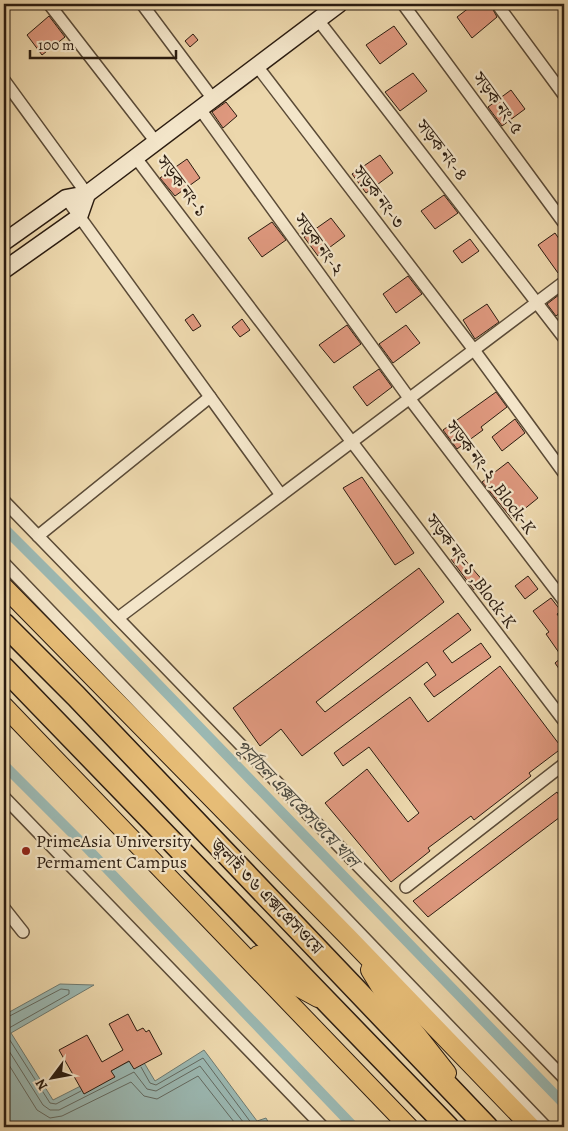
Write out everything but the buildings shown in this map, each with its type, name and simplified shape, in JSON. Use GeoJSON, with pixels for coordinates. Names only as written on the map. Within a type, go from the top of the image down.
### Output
{"type":"FeatureCollection","features":[{"type":"Feature","properties":{"kind":"highway","name":"জুলাই ৩৬ এক্সপ্রেসওয়ে"},"geometry":{"type":"LineString","coordinates":[[4,624],[90,710],[485,1125]]}},
{"type":"Feature","properties":{"kind":"highway","name":"জুলাই ৩৬ এক্সপ্রেসওয়ে"},"geometry":{"type":"LineString","coordinates":[[4,668],[448,1127]]}},
{"type":"Feature","properties":{"kind":"main road"},"geometry":{"type":"LineString","coordinates":[[4,587],[531,1127]]}},
{"type":"Feature","properties":{"kind":"main road"},"geometry":{"type":"LineString","coordinates":[[4,706],[410,1127]]}},
{"type":"Feature","properties":{"kind":"main road"},"geometry":{"type":"LineString","coordinates":[[152,860],[165,864],[182,878],[265,962],[296,986],[332,1006]]}},
{"type":"Feature","properties":{"kind":"main road"},"geometry":{"type":"LineString","coordinates":[[360,950],[384,993],[485,1125]]}},
{"type":"Feature","properties":{"kind":"street"},"geometry":{"type":"LineString","coordinates":[[49,4],[156,142]]}},
{"type":"Feature","properties":{"kind":"street","name":"সড়ক নং-২"},"geometry":{"type":"LineString","coordinates":[[142,4],[207,104],[409,398]]}},
{"type":"Feature","properties":{"kind":"street","name":"সড়ক নং-৫"},"geometry":{"type":"LineString","coordinates":[[403,4],[564,223]]}},
{"type":"Feature","properties":{"kind":"street"},"geometry":{"type":"LineString","coordinates":[[497,4],[564,95]]}},
{"type":"Feature","properties":{"kind":"street","name":"সড়ক নং-১"},"geometry":{"type":"LineString","coordinates":[[335,5],[318,20],[136,158],[351,442]]}},
{"type":"Feature","properties":{"kind":"street","name":"সড়ক নং-৪"},"geometry":{"type":"LineString","coordinates":[[318,20],[564,338]]}},
{"type":"Feature","properties":{"kind":"street","name":"সড়ক নং-৩"},"geometry":{"type":"LineString","coordinates":[[257,66],[474,350],[564,473]]}},
{"type":"Feature","properties":{"kind":"street"},"geometry":{"type":"LineString","coordinates":[[4,80],[87,194]]}},
{"type":"Feature","properties":{"kind":"street"},"geometry":{"type":"LineString","coordinates":[[4,242],[66,198],[87,194],[136,158]]}},
{"type":"Feature","properties":{"kind":"street"},"geometry":{"type":"LineString","coordinates":[[4,270],[79,218],[87,194]]}},
{"type":"Feature","properties":{"kind":"street"},"geometry":{"type":"LineString","coordinates":[[66,198],[281,495]]}},
{"type":"Feature","properties":{"kind":"street"},"geometry":{"type":"LineString","coordinates":[[118,618],[564,282]]}},
{"type":"Feature","properties":{"kind":"street"},"geometry":{"type":"LineString","coordinates":[[38,536],[210,397]]}},
{"type":"Feature","properties":{"kind":"street","name":"সড়ক নং-২ ,Block-K"},"geometry":{"type":"LineString","coordinates":[[409,398],[564,601]]}},
{"type":"Feature","properties":{"kind":"street","name":"সড়ক নং-১ ,Block-K"},"geometry":{"type":"LineString","coordinates":[[351,442],[564,721]]}},
{"type":"Feature","properties":{"kind":"street"},"geometry":{"type":"LineString","coordinates":[[4,501],[564,1078]]}},
{"type":"Feature","properties":{"kind":"street"},"geometry":{"type":"LineString","coordinates":[[4,564],[546,1127]]}},
{"type":"Feature","properties":{"kind":"street"},"geometry":{"type":"LineString","coordinates":[[406,887],[564,764]]}},
{"type":"Feature","properties":{"kind":"street"},"geometry":{"type":"LineString","coordinates":[[4,797],[323,1127]]}},
{"type":"Feature","properties":{"kind":"street"},"geometry":{"type":"LineString","coordinates":[[4,908],[23,932]]}},
{"type":"Feature","properties":{"kind":"water"},"geometry":{"type":"Polygon","coordinates":[[[60,984],[94,985],[11,1033],[53,1100],[140,1056],[155,1081],[204,1050],[257,1121],[266,1118],[271,1127],[4,1127],[4,1015],[60,984]]]}},
{"type":"Feature","properties":{"kind":"waterway","name":"পূর্বাচল এক্সপ্রেসওয়ে খাল"},"geometry":{"type":"LineString","coordinates":[[4,528],[95,619],[564,1104]]}},
{"type":"Feature","properties":{"kind":"waterway","name":"পূর্বাচল এক্সপ্রেসওয়ে খাল"},"geometry":{"type":"LineString","coordinates":[[4,765],[86,847],[354,1127]]}},
{"type":"Feature","properties":{"kind":"place","name":"PrimeAsia University Permament Campus"},"geometry":{"type":"Point","coordinates":[26,851]}}]}
